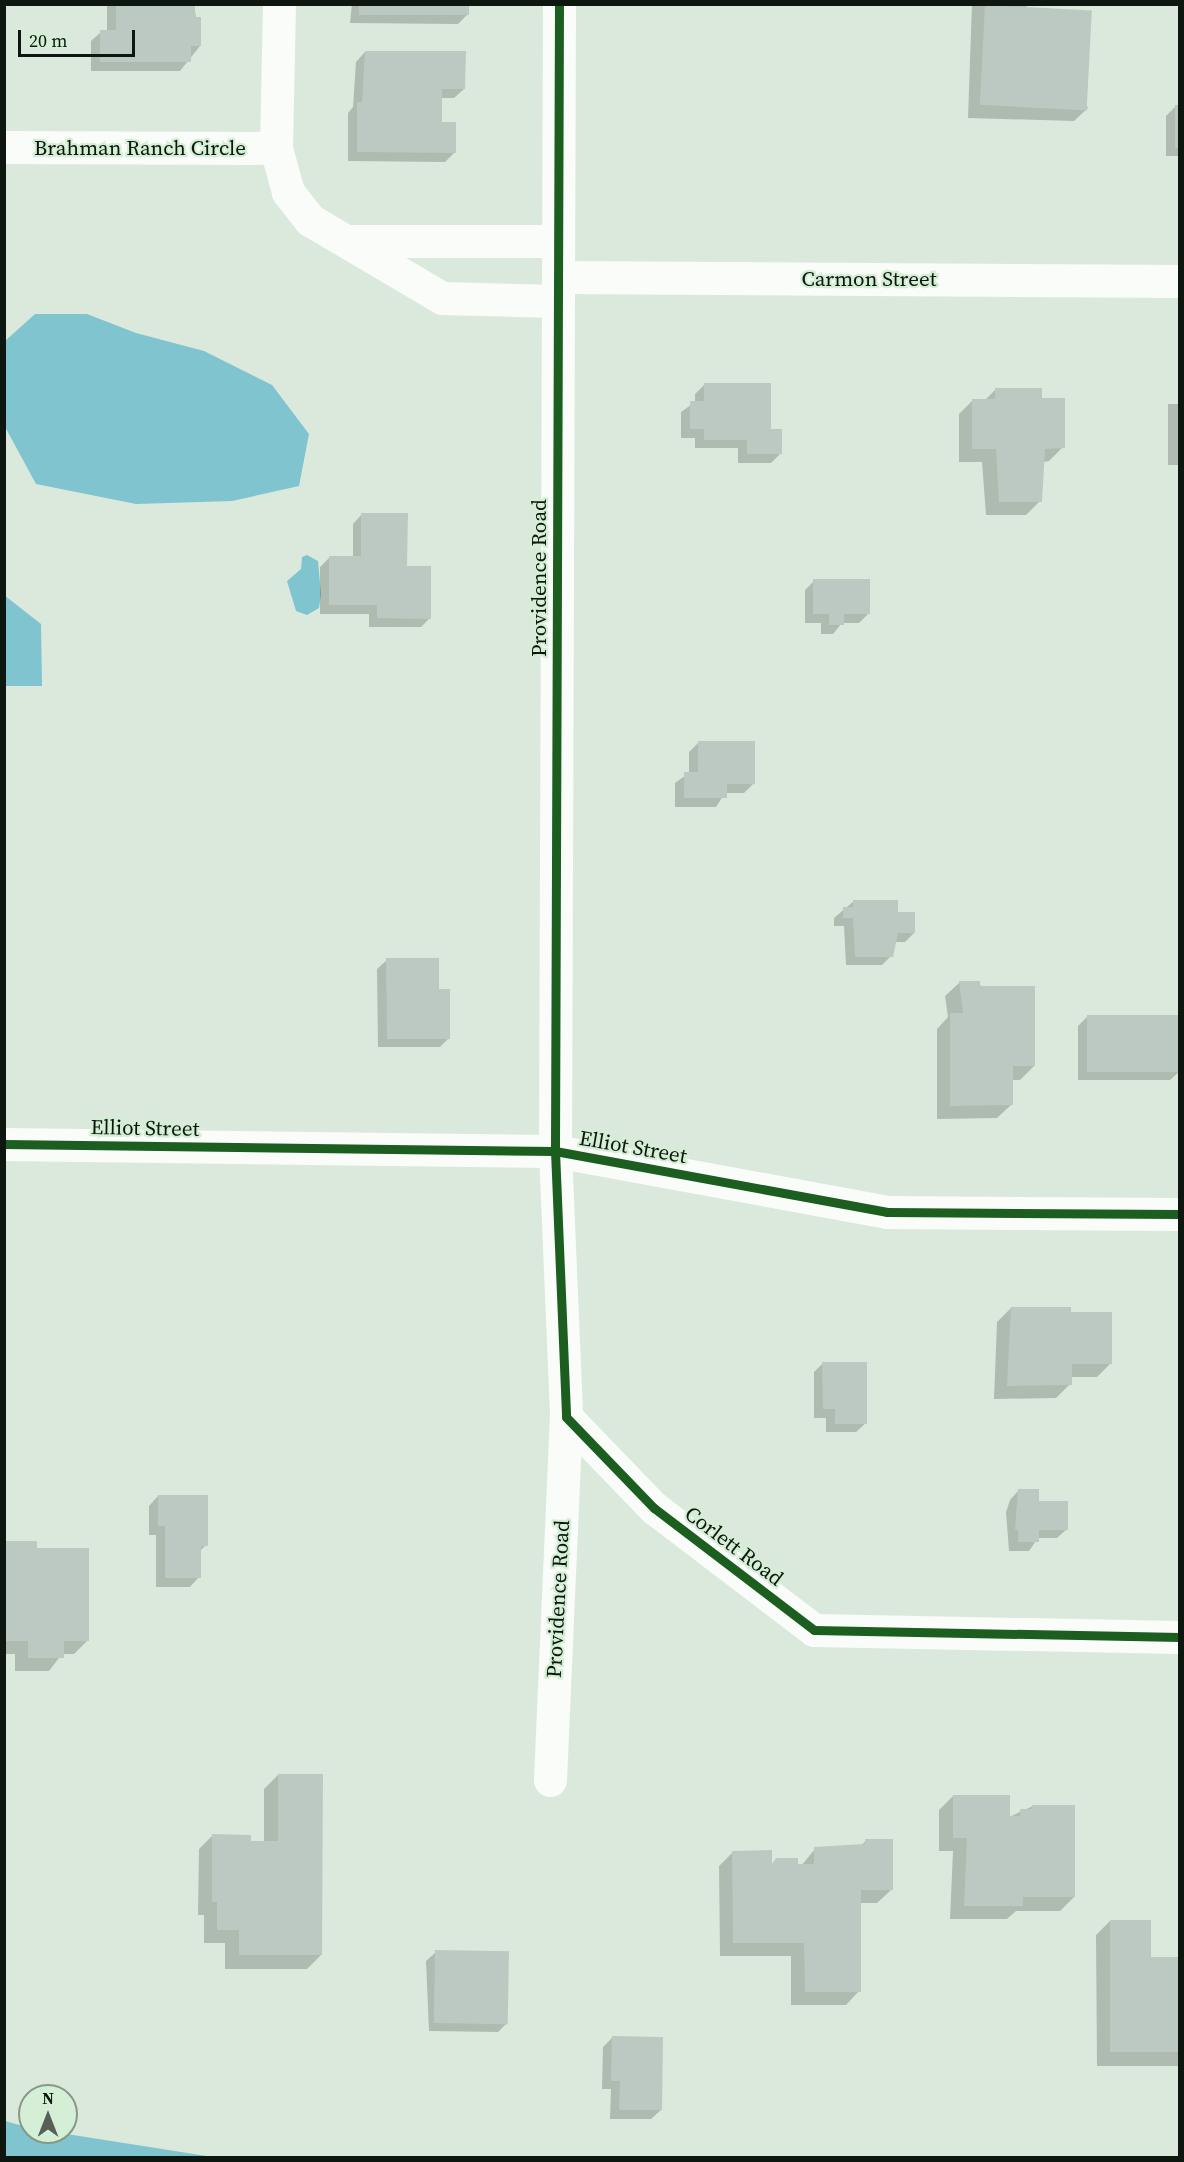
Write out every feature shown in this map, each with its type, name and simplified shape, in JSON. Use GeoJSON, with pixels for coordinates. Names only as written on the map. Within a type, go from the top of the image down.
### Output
{"type":"FeatureCollection","features":[{"type":"Feature","properties":{"kind":"street","name":"Brahman Ranch Circle"},"geometry":{"type":"LineString","coordinates":[[279,4],[276,148],[288,192],[310,220],[442,298],[558,289]]}},
{"type":"Feature","properties":{"kind":"street","name":"Providence Road"},"geometry":{"type":"LineString","coordinates":[[555,1151],[559,4]]}},
{"type":"Feature","properties":{"kind":"street","name":"Brahman Ranch Circle"},"geometry":{"type":"LineString","coordinates":[[4,147],[276,148]]}},
{"type":"Feature","properties":{"kind":"street"},"geometry":{"type":"LineString","coordinates":[[345,241],[558,241]]}},
{"type":"Feature","properties":{"kind":"street","name":"Carmon Street"},"geometry":{"type":"LineString","coordinates":[[558,289],[1179,281]]}},
{"type":"Feature","properties":{"kind":"street","name":"Elliot Street"},"geometry":{"type":"LineString","coordinates":[[4,1144],[555,1151],[887,1212],[1179,1214]]}},
{"type":"Feature","properties":{"kind":"street"},"geometry":{"type":"LineString","coordinates":[[555,1151],[566,1417]]}},
{"type":"Feature","properties":{"kind":"street","name":"Providence Road"},"geometry":{"type":"LineString","coordinates":[[550,1780],[566,1417]]}},
{"type":"Feature","properties":{"kind":"street","name":"Corlett Road"},"geometry":{"type":"LineString","coordinates":[[566,1417],[654,1508],[814,1630],[1179,1637]]}},
{"type":"Feature","properties":{"kind":"water"},"geometry":{"type":"Polygon","coordinates":[[[35,314],[87,314],[136,333],[204,351],[272,385],[309,434],[299,486],[232,501],[136,504],[36,484],[4,425],[5,341],[35,314]]]}},
{"type":"Feature","properties":{"kind":"water"},"geometry":{"type":"Polygon","coordinates":[[[307,555],[318,561],[321,594],[319,608],[307,615],[296,611],[287,581],[301,569],[302,557],[307,555]]]}},
{"type":"Feature","properties":{"kind":"water"},"geometry":{"type":"Polygon","coordinates":[[[4,595],[41,624],[42,686],[5,686],[4,595]]]}},
{"type":"Feature","properties":{"kind":"water"},"geometry":{"type":"Polygon","coordinates":[[[5,2121],[18,2125],[18,2144],[78,2144],[78,2136],[213,2157],[5,2157],[5,2121]]]}},
{"type":"Feature","properties":{"kind":"building"},"geometry":{"type":"Polygon","coordinates":[[[116,4],[195,4],[195,17],[201,17],[201,46],[191,46],[191,62],[100,62],[100,30],[116,30],[116,4]]]}},
{"type":"Feature","properties":{"kind":"building"},"geometry":{"type":"Polygon","coordinates":[[[359,4],[469,4],[469,15],[359,15],[359,4]]]}},
{"type":"Feature","properties":{"kind":"building"},"geometry":{"type":"Polygon","coordinates":[[[985,5],[1092,11],[1087,110],[980,105],[985,5]]]}},
{"type":"Feature","properties":{"kind":"building"},"geometry":{"type":"Polygon","coordinates":[[[365,51],[466,51],[465,89],[442,89],[442,122],[456,122],[456,153],[357,152],[357,102],[362,102],[365,51]]]}},
{"type":"Feature","properties":{"kind":"building"},"geometry":{"type":"Polygon","coordinates":[[[1175,105],[1180,105],[1180,148],[1175,148],[1175,105]]]}},
{"type":"Feature","properties":{"kind":"building"},"geometry":{"type":"Polygon","coordinates":[[[704,383],[771,383],[771,429],[782,429],[782,454],[747,454],[747,440],[704,440],[704,429],[690,429],[690,401],[704,401],[704,383]]]}},
{"type":"Feature","properties":{"kind":"building"},"geometry":{"type":"Polygon","coordinates":[[[995,388],[1042,388],[1042,398],[1065,398],[1065,448],[1045,449],[1042,502],[999,502],[996,449],[972,449],[972,399],[995,399],[995,388]]]}},
{"type":"Feature","properties":{"kind":"building"},"geometry":{"type":"Polygon","coordinates":[[[361,513],[408,513],[407,566],[431,566],[431,619],[377,618],[377,605],[329,605],[329,556],[361,556],[361,513]]]}},
{"type":"Feature","properties":{"kind":"building"},"geometry":{"type":"Polygon","coordinates":[[[813,579],[870,579],[870,614],[844,614],[844,625],[829,625],[829,614],[813,614],[813,579]]]}},
{"type":"Feature","properties":{"kind":"building"},"geometry":{"type":"Polygon","coordinates":[[[698,741],[755,741],[755,784],[727,784],[727,798],[684,798],[684,772],[698,772],[698,741]]]}},
{"type":"Feature","properties":{"kind":"building"},"geometry":{"type":"Polygon","coordinates":[[[853,900],[898,900],[898,912],[915,912],[915,933],[898,933],[893,957],[855,957],[853,918],[843,918],[843,907],[853,907],[853,900]]]}},
{"type":"Feature","properties":{"kind":"building"},"geometry":{"type":"Polygon","coordinates":[[[386,958],[439,958],[439,989],[450,989],[450,1039],[387,1039],[386,958]]]}},
{"type":"Feature","properties":{"kind":"building"},"geometry":{"type":"Polygon","coordinates":[[[959,981],[980,981],[980,986],[1035,986],[1035,1066],[1013,1066],[1013,1105],[950,1106],[950,1013],[963,1013],[959,981]]]}},
{"type":"Feature","properties":{"kind":"building"},"geometry":{"type":"Polygon","coordinates":[[[1087,1015],[1180,1015],[1180,1072],[1087,1072],[1087,1015]]]}},
{"type":"Feature","properties":{"kind":"building"},"geometry":{"type":"Polygon","coordinates":[[[1011,1307],[1071,1307],[1071,1312],[1112,1312],[1112,1364],[1072,1364],[1072,1385],[1007,1386],[1011,1307]]]}},
{"type":"Feature","properties":{"kind":"building"},"geometry":{"type":"Polygon","coordinates":[[[822,1362],[867,1362],[867,1424],[835,1424],[835,1409],[823,1409],[822,1362]]]}},
{"type":"Feature","properties":{"kind":"building"},"geometry":{"type":"Polygon","coordinates":[[[1018,1489],[1039,1489],[1039,1501],[1068,1501],[1068,1530],[1039,1530],[1039,1542],[1018,1542],[1018,1530],[1015,1530],[1018,1489]]]}},
{"type":"Feature","properties":{"kind":"building"},"geometry":{"type":"Polygon","coordinates":[[[158,1495],[208,1495],[208,1546],[201,1546],[201,1578],[165,1578],[165,1526],[158,1526],[158,1495]]]}},
{"type":"Feature","properties":{"kind":"building"},"geometry":{"type":"Polygon","coordinates":[[[4,1541],[37,1541],[37,1548],[89,1548],[89,1641],[64,1641],[64,1658],[28,1658],[28,1641],[4,1641],[4,1541]]]}},
{"type":"Feature","properties":{"kind":"building"},"geometry":{"type":"Polygon","coordinates":[[[278,1774],[323,1774],[322,1955],[239,1955],[239,1930],[217,1930],[217,1902],[212,1902],[212,1834],[251,1835],[251,1841],[278,1841],[278,1774]]]}},
{"type":"Feature","properties":{"kind":"building"},"geometry":{"type":"Polygon","coordinates":[[[953,1795],[1010,1795],[1010,1816],[1020,1816],[1020,1809],[1032,1809],[1032,1805],[1075,1805],[1075,1897],[1023,1897],[1023,1906],[964,1906],[967,1838],[953,1838],[953,1795]]]}},
{"type":"Feature","properties":{"kind":"building"},"geometry":{"type":"Polygon","coordinates":[[[865,1839],[893,1839],[893,1890],[861,1890],[861,1992],[805,1992],[804,1943],[733,1943],[732,1851],[772,1850],[772,1864],[776,1858],[798,1858],[798,1864],[814,1864],[814,1847],[865,1844],[865,1839]]]}},
{"type":"Feature","properties":{"kind":"building"},"geometry":{"type":"Polygon","coordinates":[[[1110,1920],[1151,1920],[1151,1957],[1180,1957],[1180,2052],[1110,2052],[1110,1920]]]}},
{"type":"Feature","properties":{"kind":"building"},"geometry":{"type":"Polygon","coordinates":[[[435,1950],[509,1951],[508,2024],[434,2023],[435,1950]]]}},
{"type":"Feature","properties":{"kind":"building"},"geometry":{"type":"Polygon","coordinates":[[[612,2036],[663,2037],[662,2110],[619,2110],[620,2081],[611,2081],[612,2036]]]}},
{"type":"Feature","properties":{"kind":"cycle path"},"geometry":{"type":"LineString","coordinates":[[559,4],[555,1151],[566,1417],[654,1508],[814,1630],[1180,1637]]}},
{"type":"Feature","properties":{"kind":"cycle path"},"geometry":{"type":"LineString","coordinates":[[4,1144],[555,1151],[887,1212],[1180,1214]]}}]}
